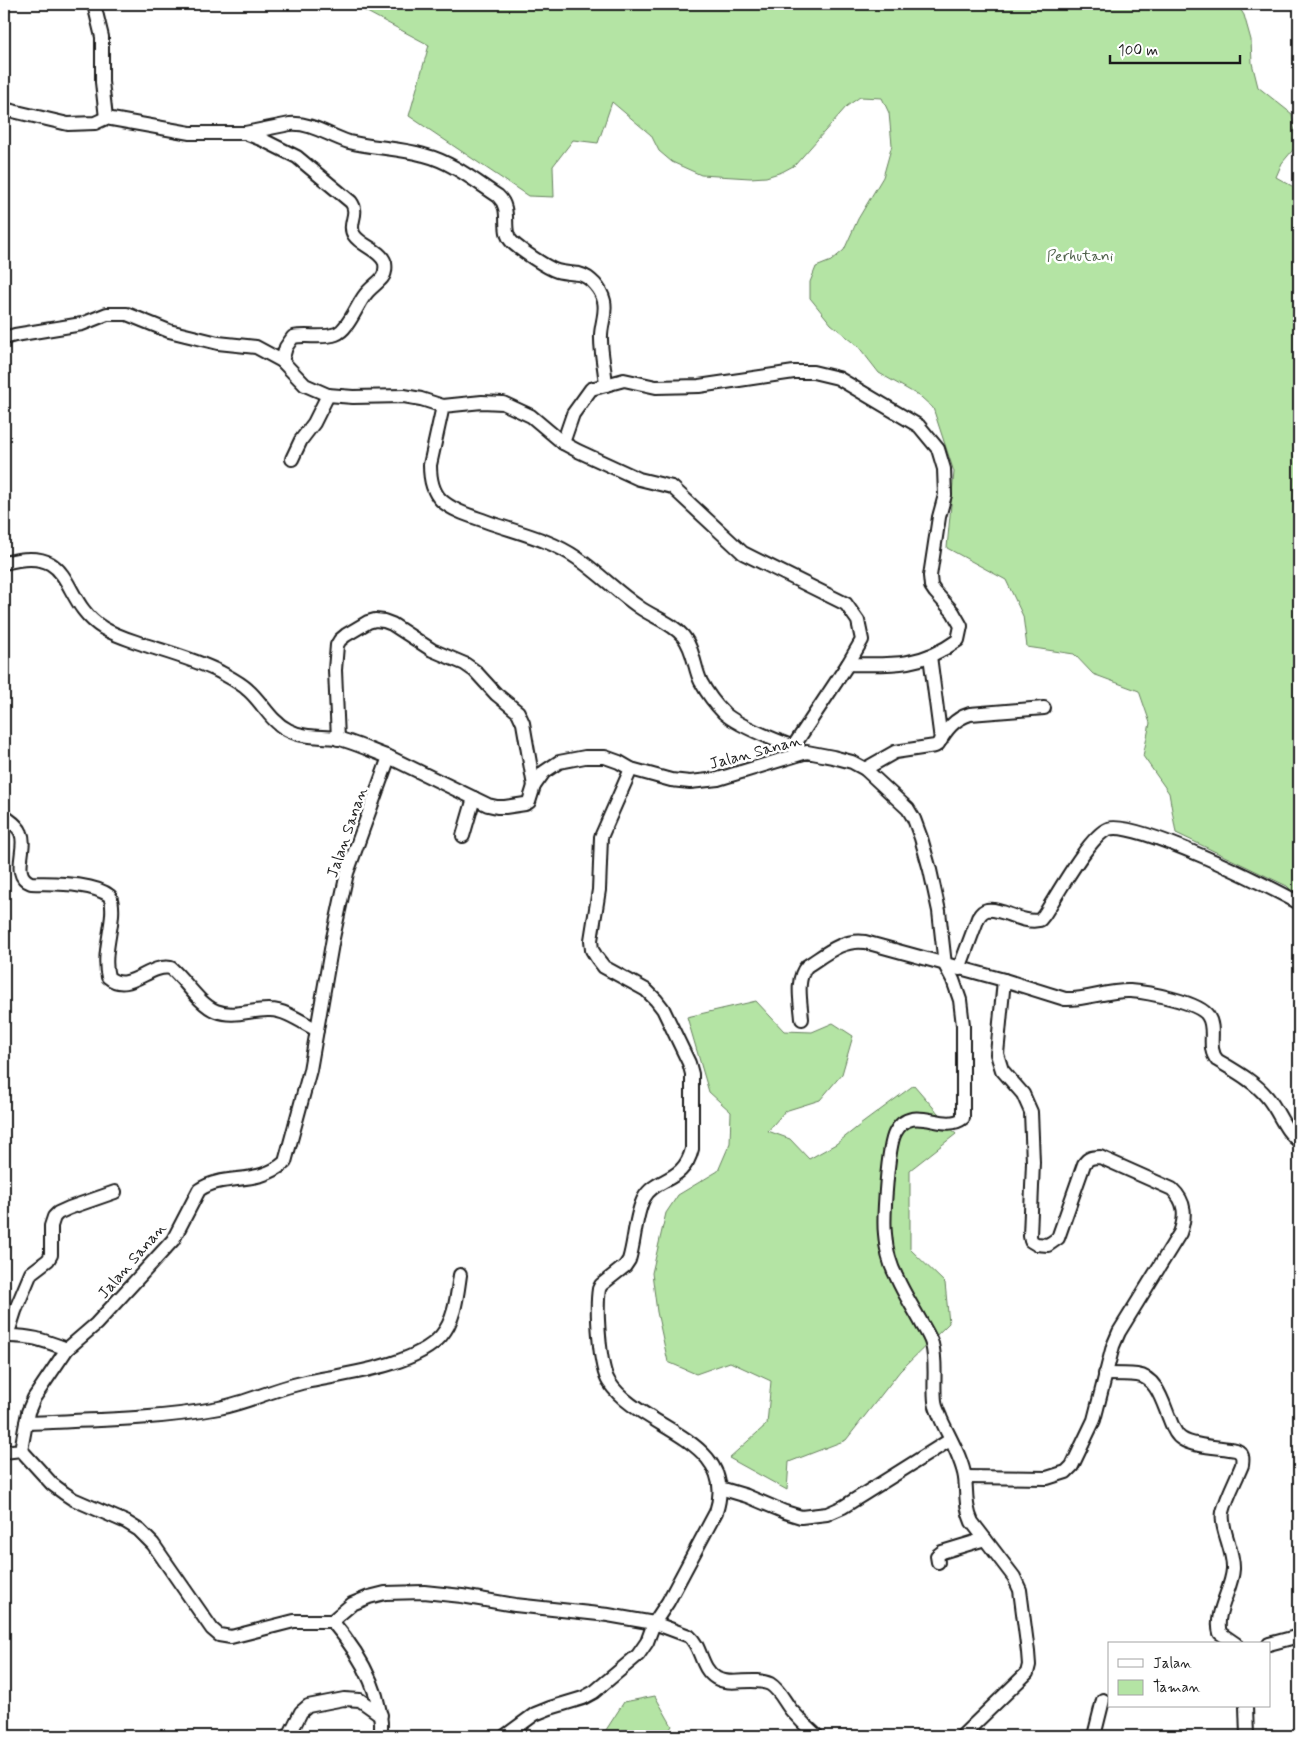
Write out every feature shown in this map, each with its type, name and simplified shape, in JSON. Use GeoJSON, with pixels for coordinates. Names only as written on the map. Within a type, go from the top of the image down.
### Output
{"type":"FeatureCollection","features":[{"type":"Feature","properties":{"kind":"street"},"geometry":{"type":"LineString","coordinates":[[94,4],[102,37],[102,82],[106,118]]}},
{"type":"Feature","properties":{"kind":"street"},"geometry":{"type":"LineString","coordinates":[[4,109],[68,124],[95,123],[106,118],[190,133],[245,133],[290,124],[306,125],[346,141],[406,151],[448,164],[503,201],[506,207],[507,232],[512,242],[551,269],[586,277],[600,291],[604,300],[605,310],[601,339],[606,385]]}},
{"type":"Feature","properties":{"kind":"street"},"geometry":{"type":"LineString","coordinates":[[245,133],[296,157],[351,202],[355,212],[352,228],[354,235],[382,258],[385,263],[386,270],[382,278],[365,295],[343,330],[334,335],[300,335],[293,337],[286,347],[282,361]]}},
{"type":"Feature","properties":{"kind":"street"},"geometry":{"type":"LineString","coordinates":[[4,338],[82,324],[107,314],[127,314],[169,331],[218,343],[256,347],[282,361],[306,385],[328,395],[353,397],[404,396],[444,406],[503,402],[531,416],[563,443],[639,479],[672,487],[743,554],[846,604],[858,621],[862,640],[793,747]]}},
{"type":"Feature","properties":{"kind":"street"},"geometry":{"type":"LineString","coordinates":[[563,443],[573,414],[591,389],[624,380],[656,387],[699,386],[794,372],[813,372],[838,378],[919,426],[938,449],[944,469],[945,495],[939,517],[930,576],[931,586],[953,612],[961,626],[958,640],[930,656],[894,665],[848,664]]}},
{"type":"Feature","properties":{"kind":"street"},"geometry":{"type":"LineString","coordinates":[[292,459],[301,440],[314,423],[328,395]]}},
{"type":"Feature","properties":{"kind":"street"},"geometry":{"type":"LineString","coordinates":[[444,406],[430,465],[434,489],[440,499],[462,512],[539,540],[576,557],[640,608],[674,628],[684,637],[701,682],[711,698],[725,713],[741,723],[807,752]]}},
{"type":"Feature","properties":{"kind":"street"},"geometry":{"type":"LineString","coordinates":[[4,563],[36,560],[50,563],[57,567],[85,613],[104,629],[220,672],[248,690],[286,730],[308,737],[338,739],[390,758]]}},
{"type":"Feature","properties":{"kind":"street"},"geometry":{"type":"LineString","coordinates":[[338,739],[335,670],[337,645],[346,635],[368,622],[384,621],[392,624],[432,650],[470,667],[482,677],[496,694],[518,712],[523,724],[534,786]]}},
{"type":"Feature","properties":{"kind":"street"},"geometry":{"type":"LineString","coordinates":[[930,656],[941,740]]}},
{"type":"Feature","properties":{"kind":"street"},"geometry":{"type":"LineString","coordinates":[[866,768],[895,752],[935,746],[954,721],[963,716],[1044,708]]}},
{"type":"Feature","properties":{"kind":"street","name":"Jalan Sanan"},"geometry":{"type":"LineString","coordinates":[[21,1450],[28,1412],[34,1398],[67,1349],[96,1324],[174,1240],[199,1190],[215,1183],[264,1176],[277,1170],[285,1162],[310,1070],[333,938],[347,873],[390,758],[496,807],[519,806],[529,802],[534,786],[544,772],[559,762],[585,757],[605,757],[619,762],[632,770],[671,780],[690,782],[718,779],[807,752],[833,756],[866,768],[908,809],[914,819],[932,878],[939,911],[945,965],[960,1000],[963,1025],[963,1118],[958,1122],[950,1123],[921,1118],[910,1119],[903,1123],[895,1132],[891,1144],[884,1233],[896,1276],[932,1342],[935,1355],[934,1403],[958,1455],[965,1477],[968,1514],[1014,1577],[1020,1590],[1029,1665],[1027,1673],[962,1736]]}},
{"type":"Feature","properties":{"kind":"street"},"geometry":{"type":"LineString","coordinates":[[505,1736],[535,1714],[583,1698],[594,1692],[643,1650],[654,1623],[668,1602],[716,1512],[719,1501],[720,1488],[716,1472],[703,1453],[690,1442],[626,1402],[608,1380],[602,1368],[600,1354],[599,1289],[625,1266],[629,1260],[644,1198],[649,1191],[678,1173],[690,1158],[692,1149],[692,1074],[689,1063],[663,1009],[646,990],[604,967],[592,950],[591,940],[599,890],[602,837],[632,770]]}},
{"type":"Feature","properties":{"kind":"street"},"geometry":{"type":"LineString","coordinates":[[464,836],[474,798]]}},
{"type":"Feature","properties":{"kind":"street"},"geometry":{"type":"LineString","coordinates":[[4,816],[22,834],[23,844],[20,869],[26,881],[98,889],[110,896],[113,907],[106,963],[108,977],[113,981],[119,983],[126,982],[137,979],[161,967],[171,968],[205,1004],[216,1011],[232,1014],[271,1010],[279,1011],[317,1030]]}},
{"type":"Feature","properties":{"kind":"street"},"geometry":{"type":"LineString","coordinates":[[959,969],[982,912],[986,910],[994,911],[1027,920],[1040,920],[1077,861],[1102,833],[1109,829],[1118,828],[1172,843],[1299,903]]}},
{"type":"Feature","properties":{"kind":"street"},"geometry":{"type":"LineString","coordinates":[[802,1019],[800,983],[803,971],[807,966],[841,944],[856,941],[1004,980],[1065,999],[1076,1000],[1130,991],[1170,999],[1196,1006],[1204,1011],[1209,1017],[1211,1048],[1217,1060],[1255,1084],[1276,1108],[1287,1130],[1299,1141]]}},
{"type":"Feature","properties":{"kind":"street"},"geometry":{"type":"LineString","coordinates":[[965,1477],[1047,1478],[1066,1472],[1072,1466],[1094,1420],[1113,1346],[1119,1332],[1180,1233],[1184,1221],[1184,1206],[1180,1196],[1172,1188],[1100,1156],[1087,1160],[1084,1164],[1058,1238],[1048,1245],[1036,1244],[1031,1241],[1033,1162],[1031,1112],[1023,1094],[1002,1070],[997,1054],[1004,980]]}},
{"type":"Feature","properties":{"kind":"street"},"geometry":{"type":"LineString","coordinates":[[67,1349],[26,1336],[5,1336],[31,1273],[48,1260],[51,1255],[51,1226],[54,1217],[69,1208],[115,1192]]}},
{"type":"Feature","properties":{"kind":"street"},"geometry":{"type":"LineString","coordinates":[[26,1423],[161,1415],[218,1408],[236,1404],[292,1385],[391,1364],[431,1345],[441,1336],[455,1308],[460,1275]]}},
{"type":"Feature","properties":{"kind":"street"},"geometry":{"type":"LineString","coordinates":[[1106,1374],[1144,1377],[1156,1389],[1174,1430],[1182,1439],[1190,1443],[1236,1450],[1240,1452],[1243,1458],[1223,1512],[1223,1520],[1234,1566],[1219,1628],[1220,1633],[1233,1642]]}},
{"type":"Feature","properties":{"kind":"street"},"geometry":{"type":"LineString","coordinates":[[720,1488],[801,1516],[827,1514],[864,1494],[950,1440]]}},
{"type":"Feature","properties":{"kind":"street"},"geometry":{"type":"LineString","coordinates":[[4,1452],[21,1450],[52,1484],[64,1493],[139,1530],[153,1544],[212,1629],[219,1635],[231,1637],[294,1621],[332,1621],[352,1604],[384,1593],[424,1592],[515,1605],[608,1614],[654,1623],[678,1631],[693,1640],[705,1666],[716,1678],[770,1684],[793,1712],[817,1736]]}},
{"type":"Feature","properties":{"kind":"street"},"geometry":{"type":"LineString","coordinates":[[938,1562],[937,1556],[942,1552],[985,1539]]}},
{"type":"Feature","properties":{"kind":"street"},"geometry":{"type":"LineString","coordinates":[[332,1621],[359,1656],[374,1689],[381,1715],[381,1736]]}},
{"type":"Feature","properties":{"kind":"street"},"geometry":{"type":"LineString","coordinates":[[1270,1644],[1299,1636]]}},
{"type":"Feature","properties":{"kind":"street"},"geometry":{"type":"LineString","coordinates":[[289,1736],[301,1712],[308,1706],[344,1699],[360,1700],[381,1715]]}},
{"type":"Feature","properties":{"kind":"street"},"geometry":{"type":"LineString","coordinates":[[1094,1736],[1103,1700]]}},
{"type":"Feature","properties":{"kind":"street"},"geometry":{"type":"LineString","coordinates":[[1246,1708],[1247,1736]]}},
{"type":"Feature","properties":{"kind":"green space","name":"Perhutani"},"geometry":{"type":"Polygon","coordinates":[[[352,4],[1237,4],[1244,15],[1251,40],[1252,63],[1258,87],[1292,114],[1297,145],[1282,163],[1276,177],[1299,190],[1299,898],[1287,886],[1176,833],[1169,793],[1143,756],[1150,723],[1139,691],[1093,674],[1074,654],[1027,647],[1023,616],[1006,580],[947,548],[954,472],[933,408],[921,397],[879,373],[858,346],[831,324],[810,298],[810,282],[816,267],[831,261],[844,250],[858,219],[883,177],[892,145],[889,113],[882,98],[860,97],[847,106],[795,165],[766,177],[750,178],[701,175],[672,162],[659,151],[651,135],[612,102],[598,143],[573,140],[553,166],[554,197],[528,196],[409,116],[429,45],[352,4]]]}},
{"type":"Feature","properties":{"kind":"green space"},"geometry":{"type":"Polygon","coordinates":[[[756,1001],[784,1031],[812,1032],[833,1023],[853,1036],[842,1074],[820,1100],[785,1111],[768,1131],[790,1139],[809,1159],[836,1144],[914,1085],[956,1134],[910,1170],[910,1249],[945,1283],[949,1323],[900,1371],[846,1440],[789,1462],[787,1490],[729,1458],[767,1424],[771,1381],[730,1362],[696,1374],[668,1362],[657,1312],[652,1273],[666,1213],[678,1195],[718,1171],[730,1143],[731,1112],[709,1092],[687,1017],[756,1001]]]}},
{"type":"Feature","properties":{"kind":"green space"},"geometry":{"type":"Polygon","coordinates":[[[655,1696],[672,1726],[665,1736],[597,1736],[606,1730],[624,1702],[655,1696]]]}}]}
